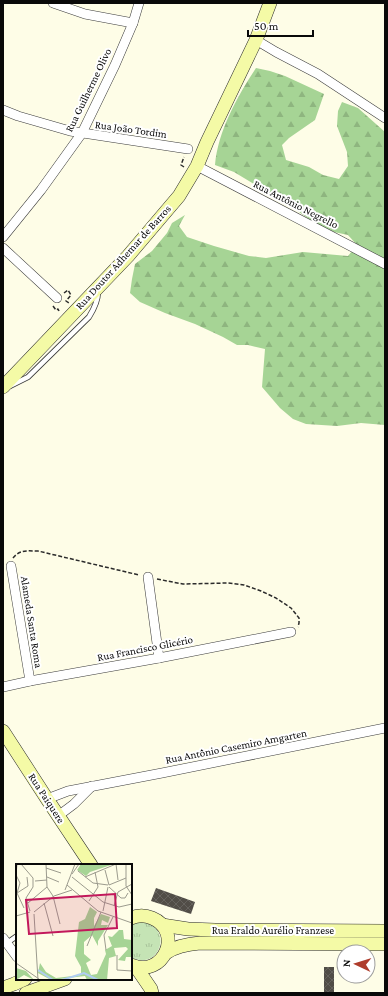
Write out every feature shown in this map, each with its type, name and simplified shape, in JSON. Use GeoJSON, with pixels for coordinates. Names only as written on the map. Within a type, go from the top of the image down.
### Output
{"type":"FeatureCollection","features":[{"type":"Feature","properties":{"kind":"street"},"geometry":{"type":"LineString","coordinates":[[53,3],[85,14],[133,23]]}},
{"type":"Feature","properties":{"kind":"street","name":"Rua Guilherme Olivo"},"geometry":{"type":"LineString","coordinates":[[3,237],[41,190],[82,133],[112,71],[133,23],[139,3]]}},
{"type":"Feature","properties":{"kind":"street","name":"Rua Doutor Adhemar de Barros"},"geometry":{"type":"LineString","coordinates":[[3,388],[77,308],[128,256],[179,196],[197,166],[256,40],[270,3]]}},
{"type":"Feature","properties":{"kind":"street"},"geometry":{"type":"LineString","coordinates":[[256,40],[318,74],[385,118]]}},
{"type":"Feature","properties":{"kind":"street","name":"Rua João Tordim"},"geometry":{"type":"LineString","coordinates":[[3,110],[18,116],[70,131],[188,149]]}},
{"type":"Feature","properties":{"kind":"street","name":"Rua Antônio Negrello"},"geometry":{"type":"LineString","coordinates":[[197,166],[385,264]]}},
{"type":"Feature","properties":{"kind":"street"},"geometry":{"type":"LineString","coordinates":[[3,248],[57,298]]}},
{"type":"Feature","properties":{"kind":"street","name":"Alameda Santa Roma"},"geometry":{"type":"LineString","coordinates":[[11,566],[30,681]]}},
{"type":"Feature","properties":{"kind":"street"},"geometry":{"type":"LineString","coordinates":[[148,577],[159,658]]}},
{"type":"Feature","properties":{"kind":"street","name":"Rua Francisco Glicério"},"geometry":{"type":"LineString","coordinates":[[3,688],[30,681],[292,632]]}},
{"type":"Feature","properties":{"kind":"street","name":"Rua Antônio Casemiro Amgarten"},"geometry":{"type":"LineString","coordinates":[[47,799],[68,790],[385,728]]}},
{"type":"Feature","properties":{"kind":"street","name":"Rua Paiquere"},"geometry":{"type":"LineString","coordinates":[[3,731],[90,864]]}},
{"type":"Feature","properties":{"kind":"street"},"geometry":{"type":"LineString","coordinates":[[58,816],[74,804],[92,786]]}},
{"type":"Feature","properties":{"kind":"street","name":"Rua Eraldo Aurélio Franzese"},"geometry":{"type":"LineString","coordinates":[[136,917],[149,916],[162,924],[188,929],[385,931]]}},
{"type":"Feature","properties":{"kind":"street"},"geometry":{"type":"LineString","coordinates":[[152,991],[168,944],[167,933],[162,924]]}},
{"type":"Feature","properties":{"kind":"street"},"geometry":{"type":"LineString","coordinates":[[5,940],[16,956]]}},
{"type":"Feature","properties":{"kind":"street","name":"Rua Eraldo Aurélio Franzese"},"geometry":{"type":"LineString","coordinates":[[133,966],[148,967],[154,965],[172,949],[179,946],[200,943],[385,944]]}},
{"type":"Feature","properties":{"kind":"street"},"geometry":{"type":"LineString","coordinates":[[133,966],[152,991]]}},
{"type":"Feature","properties":{"kind":"street"},"geometry":{"type":"LineString","coordinates":[[3,988],[23,980]]}},
{"type":"Feature","properties":{"kind":"street"},"geometry":{"type":"LineString","coordinates":[[26,993],[62,980]]}},
{"type":"Feature","properties":{"kind":"lane"},"geometry":{"type":"LineString","coordinates":[[3,388],[28,378],[89,317],[96,303],[98,295],[97,288]]}},
{"type":"Feature","properties":{"kind":"lane"},"geometry":{"type":"LineString","coordinates":[[5,940],[16,936]]}},
{"type":"Feature","properties":{"kind":"path"},"geometry":{"type":"LineString","coordinates":[[65,322],[58,309],[56,310],[52,305],[57,298],[68,290],[71,295],[66,301],[77,308]]}},
{"type":"Feature","properties":{"kind":"path"},"geometry":{"type":"LineString","coordinates":[[11,566],[14,557],[18,552],[24,550],[38,551],[182,584],[244,585],[276,598],[291,608],[299,618],[300,623],[292,632]]}},
{"type":"Feature","properties":{"kind":"green space"},"geometry":{"type":"Polygon","coordinates":[[[256,68],[285,76],[324,94],[315,120],[289,138],[282,145],[286,160],[309,167],[323,175],[339,179],[348,166],[347,152],[337,126],[338,111],[342,102],[358,108],[385,132],[385,425],[361,423],[337,426],[306,424],[293,419],[280,408],[262,387],[265,349],[248,345],[237,345],[195,324],[140,302],[130,293],[135,264],[152,251],[167,233],[172,223],[185,215],[179,226],[187,237],[249,256],[266,258],[303,252],[348,256],[357,245],[348,235],[334,232],[316,224],[292,207],[234,172],[215,165],[224,127],[235,102],[256,68]]]}},
{"type":"Feature","properties":{"kind":"green space"},"geometry":{"type":"Polygon","coordinates":[[[139,922],[150,924],[157,930],[160,938],[160,946],[156,953],[150,958],[141,960],[132,957],[132,925],[139,922]]]}},
{"type":"Feature","properties":{"kind":"building"},"geometry":{"type":"Polygon","coordinates":[[[156,888],[195,902],[191,914],[151,901],[156,888]]]}},
{"type":"Feature","properties":{"kind":"building"},"geometry":{"type":"Polygon","coordinates":[[[324,967],[334,967],[334,993],[324,993],[324,967]]]}}]}
